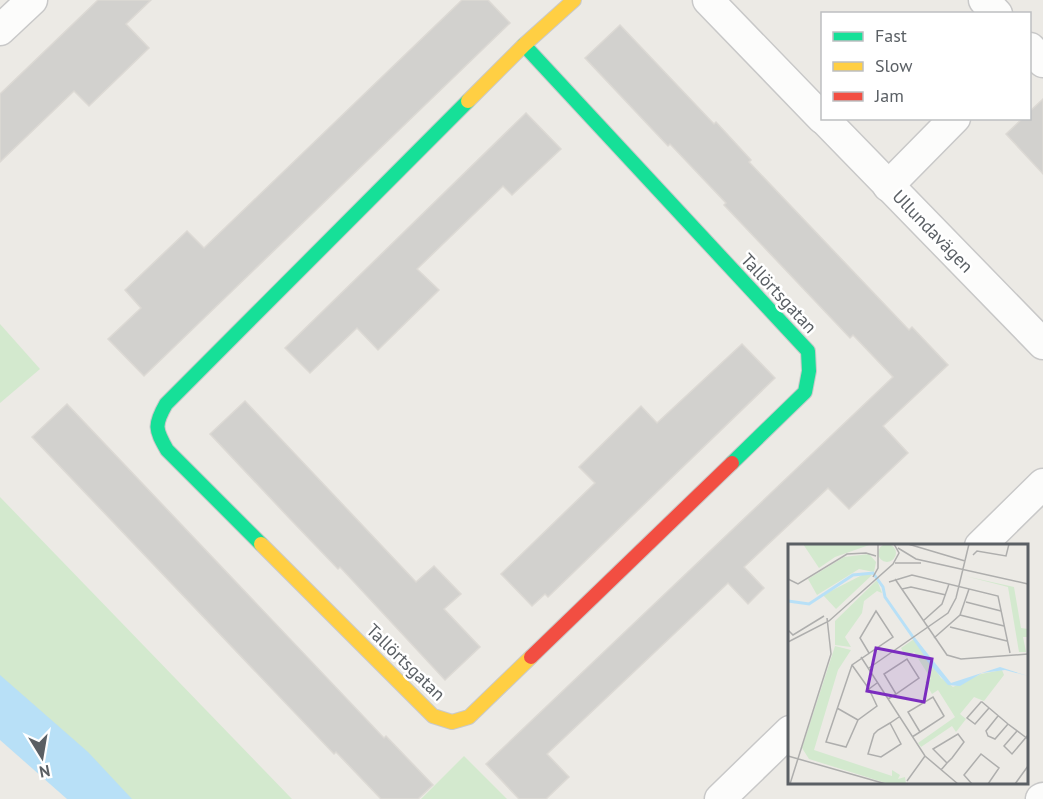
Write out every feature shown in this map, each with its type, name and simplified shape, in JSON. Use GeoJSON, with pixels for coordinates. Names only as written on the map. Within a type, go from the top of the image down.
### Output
{"type":"FeatureCollection","features":[{"type":"Feature","properties":{"kind":"street"},"geometry":{"type":"LineString","coordinates":[[0,30],[32,0]]}},
{"type":"Feature","properties":{"kind":"street","name":"Tallörtsgatan"},"geometry":{"type":"LineString","coordinates":[[524,45],[808,351],[809,371],[805,392],[469,717],[452,722],[433,716],[167,450],[156,431],[158,418],[166,404],[524,45],[574,0]]}},
{"type":"Feature","properties":{"kind":"street","name":"Ullundavägen"},"geometry":{"type":"LineString","coordinates":[[708,0],[821,116]]}},
{"type":"Feature","properties":{"kind":"street"},"geometry":{"type":"LineString","coordinates":[[984,0],[995,12]]}},
{"type":"Feature","properties":{"kind":"street"},"geometry":{"type":"LineString","coordinates":[[1031,50],[1043,62]]}},
{"type":"Feature","properties":{"kind":"street","name":"Ullundavägen"},"geometry":{"type":"LineString","coordinates":[[825,120],[1043,344]]}},
{"type":"Feature","properties":{"kind":"street"},"geometry":{"type":"LineString","coordinates":[[888,186],[953,120]]}},
{"type":"Feature","properties":{"kind":"street"},"geometry":{"type":"LineString","coordinates":[[982,544],[1043,484]]}},
{"type":"Feature","properties":{"kind":"street"},"geometry":{"type":"LineString","coordinates":[[720,799],[788,732]]}},
{"type":"Feature","properties":{"kind":"green space"},"geometry":{"type":"Polygon","coordinates":[[[0,324],[40,369],[0,403],[0,324]]]}},
{"type":"Feature","properties":{"kind":"green space"},"geometry":{"type":"Polygon","coordinates":[[[0,497],[292,799],[115,799],[0,684],[0,497]]]}},
{"type":"Feature","properties":{"kind":"green space"},"geometry":{"type":"Polygon","coordinates":[[[464,756],[507,799],[421,799],[464,756]]]}},
{"type":"Feature","properties":{"kind":"water"},"geometry":{"type":"Polygon","coordinates":[[[0,675],[88,752],[132,799],[67,799],[0,740],[0,675]]]}},
{"type":"Feature","properties":{"kind":"building"},"geometry":{"type":"Polygon","coordinates":[[[98,0],[151,0],[126,24],[149,48],[89,106],[74,91],[0,162],[0,94],[98,0]]]}},
{"type":"Feature","properties":{"kind":"building"},"geometry":{"type":"Polygon","coordinates":[[[462,0],[488,0],[510,23],[144,376],[108,339],[141,308],[125,290],[187,231],[204,248],[462,0]]]}},
{"type":"Feature","properties":{"kind":"building"},"geometry":{"type":"Polygon","coordinates":[[[620,25],[714,124],[716,122],[751,160],[749,162],[909,330],[912,327],[948,365],[883,426],[908,453],[849,509],[828,488],[744,567],[764,588],[748,604],[728,583],[547,754],[569,777],[546,799],[519,799],[486,764],[893,377],[853,335],[850,338],[724,205],[726,203],[670,144],[668,146],[585,58],[620,25]]]}},
{"type":"Feature","properties":{"kind":"building"},"geometry":{"type":"Polygon","coordinates":[[[1043,99],[1043,174],[1006,134],[1021,120],[1031,120],[1031,110],[1043,99]]]}},
{"type":"Feature","properties":{"kind":"building"},"geometry":{"type":"Polygon","coordinates":[[[526,113],[561,149],[512,195],[503,186],[417,269],[439,290],[378,350],[357,328],[310,373],[285,348],[526,113]]]}},
{"type":"Feature","properties":{"kind":"building"},"geometry":{"type":"Polygon","coordinates":[[[742,344],[775,378],[548,597],[545,594],[532,606],[501,574],[595,483],[579,467],[641,406],[657,423],[742,344]]]}},
{"type":"Feature","properties":{"kind":"building"},"geometry":{"type":"Polygon","coordinates":[[[245,401],[416,582],[434,566],[461,594],[444,609],[480,647],[445,680],[340,567],[338,569],[210,434],[245,401]]]}},
{"type":"Feature","properties":{"kind":"building"},"geometry":{"type":"Polygon","coordinates":[[[67,404],[384,738],[386,736],[433,785],[418,799],[381,799],[336,752],[334,754],[32,437],[67,404]]]}},
{"type":"Feature","properties":{"kind":"traffic: fast"},"geometry":{"type":"LineString","coordinates":[[524,45],[808,351],[809,371],[805,392],[732,463]]}},
{"type":"Feature","properties":{"kind":"traffic: fast"},"geometry":{"type":"LineString","coordinates":[[261,544],[167,450],[157,427],[162,411],[166,404],[468,101]]}},
{"type":"Feature","properties":{"kind":"traffic: slow"},"geometry":{"type":"LineString","coordinates":[[468,101],[524,45],[574,0]]}},
{"type":"Feature","properties":{"kind":"traffic: slow"},"geometry":{"type":"LineString","coordinates":[[261,544],[433,716],[452,722],[469,717],[531,657]]}},
{"type":"Feature","properties":{"kind":"traffic: jam"},"geometry":{"type":"LineString","coordinates":[[531,657],[732,463]]}}]}
